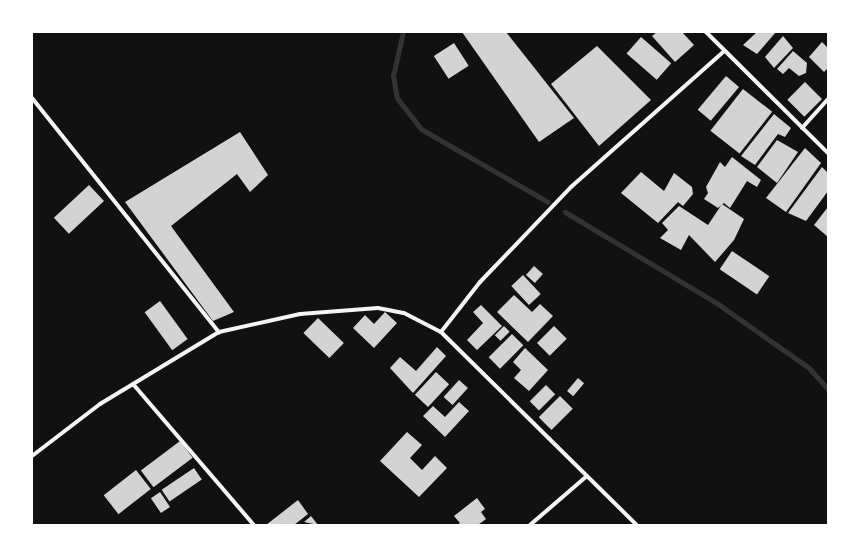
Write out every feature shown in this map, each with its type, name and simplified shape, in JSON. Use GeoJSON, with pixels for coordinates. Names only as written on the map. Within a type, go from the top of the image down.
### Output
{"type":"FeatureCollection","features":[{"type":"Feature","properties":{"kind":"street"},"geometry":{"type":"LineString","coordinates":[[706,32],[828,154]]}},
{"type":"Feature","properties":{"kind":"street"},"geometry":{"type":"LineString","coordinates":[[441,332],[480,282],[571,187],[724,51]]}},
{"type":"Feature","properties":{"kind":"street"},"geometry":{"type":"LineString","coordinates":[[32,98],[219,332]]}},
{"type":"Feature","properties":{"kind":"street"},"geometry":{"type":"LineString","coordinates":[[802,128],[828,99]]}},
{"type":"Feature","properties":{"kind":"street"},"geometry":{"type":"LineString","coordinates":[[32,456],[100,404],[219,332],[300,314],[348,308],[404,313],[441,332],[637,525]]}},
{"type":"Feature","properties":{"kind":"street"},"geometry":{"type":"LineString","coordinates":[[133,384],[254,525]]}},
{"type":"Feature","properties":{"kind":"street"},"geometry":{"type":"LineString","coordinates":[[530,525],[587,476]]}},
{"type":"Feature","properties":{"kind":"building"},"geometry":{"type":"Polygon","coordinates":[[[462,32],[506,32],[574,118],[539,142],[462,32]]]}},
{"type":"Feature","properties":{"kind":"building"},"geometry":{"type":"Polygon","coordinates":[[[657,32],[682,32],[694,45],[675,62],[652,36],[657,32]]]}},
{"type":"Feature","properties":{"kind":"building"},"geometry":{"type":"Polygon","coordinates":[[[757,32],[776,32],[757,54],[743,45],[757,32]]]}},
{"type":"Feature","properties":{"kind":"building"},"geometry":{"type":"Polygon","coordinates":[[[783,36],[793,48],[774,68],[765,57],[783,36]]]}},
{"type":"Feature","properties":{"kind":"building"},"geometry":{"type":"Polygon","coordinates":[[[641,37],[671,63],[657,80],[627,54],[641,37]]]}},
{"type":"Feature","properties":{"kind":"building"},"geometry":{"type":"Polygon","coordinates":[[[822,42],[828,48],[828,68],[824,72],[809,57],[822,42]]]}},
{"type":"Feature","properties":{"kind":"building"},"geometry":{"type":"Polygon","coordinates":[[[454,43],[469,66],[449,79],[434,56],[454,43]]]}},
{"type":"Feature","properties":{"kind":"building"},"geometry":{"type":"Polygon","coordinates":[[[597,46],[651,100],[599,146],[551,84],[597,46]]]}},
{"type":"Feature","properties":{"kind":"building"},"geometry":{"type":"Polygon","coordinates":[[[793,51],[807,63],[806,73],[799,76],[789,68],[783,74],[777,69],[793,51]]]}},
{"type":"Feature","properties":{"kind":"building"},"geometry":{"type":"Polygon","coordinates":[[[726,76],[739,87],[711,121],[698,110],[726,76]]]}},
{"type":"Feature","properties":{"kind":"building"},"geometry":{"type":"Polygon","coordinates":[[[805,82],[822,99],[804,117],[787,100],[805,82]]]}},
{"type":"Feature","properties":{"kind":"building"},"geometry":{"type":"Polygon","coordinates":[[[743,89],[772,112],[740,154],[710,131],[743,89]]]}},
{"type":"Feature","properties":{"kind":"building"},"geometry":{"type":"Polygon","coordinates":[[[774,114],[791,128],[785,137],[778,134],[755,165],[741,156],[774,114]]]}},
{"type":"Feature","properties":{"kind":"building"},"geometry":{"type":"Polygon","coordinates":[[[240,132],[268,175],[250,192],[237,174],[171,226],[234,312],[213,321],[125,202],[240,132]]]}},
{"type":"Feature","properties":{"kind":"building"},"geometry":{"type":"Polygon","coordinates":[[[777,140],[798,152],[777,183],[757,167],[777,140]]]}},
{"type":"Feature","properties":{"kind":"building"},"geometry":{"type":"Polygon","coordinates":[[[805,148],[821,163],[786,212],[766,198],[805,148]]]}},
{"type":"Feature","properties":{"kind":"building"},"geometry":{"type":"Polygon","coordinates":[[[732,157],[761,180],[757,187],[747,181],[730,208],[724,203],[718,208],[704,199],[708,193],[706,187],[720,162],[725,167],[732,157]]]}},
{"type":"Feature","properties":{"kind":"building"},"geometry":{"type":"Polygon","coordinates":[[[822,167],[828,173],[828,191],[806,221],[788,213],[822,167]]]}},
{"type":"Feature","properties":{"kind":"building"},"geometry":{"type":"Polygon","coordinates":[[[641,172],[664,191],[674,173],[692,187],[693,194],[683,206],[678,202],[658,223],[621,193],[641,172]]]}},
{"type":"Feature","properties":{"kind":"building"},"geometry":{"type":"Polygon","coordinates":[[[89,185],[104,201],[69,234],[54,218],[89,185]]]}},
{"type":"Feature","properties":{"kind":"building"},"geometry":{"type":"Polygon","coordinates":[[[722,204],[744,219],[734,240],[715,262],[689,235],[681,250],[660,238],[668,230],[662,223],[679,206],[708,225],[722,204]]]}},
{"type":"Feature","properties":{"kind":"building"},"geometry":{"type":"Polygon","coordinates":[[[828,207],[828,237],[814,225],[828,207]]]}},
{"type":"Feature","properties":{"kind":"building"},"geometry":{"type":"Polygon","coordinates":[[[732,251],[769,276],[757,294],[720,269],[732,251]]]}},
{"type":"Feature","properties":{"kind":"building"},"geometry":{"type":"Polygon","coordinates":[[[534,266],[543,274],[535,283],[526,275],[534,266]]]}},
{"type":"Feature","properties":{"kind":"building"},"geometry":{"type":"Polygon","coordinates":[[[523,275],[541,294],[529,305],[511,286],[523,275]]]}},
{"type":"Feature","properties":{"kind":"building"},"geometry":{"type":"Polygon","coordinates":[[[514,295],[532,312],[540,304],[553,316],[528,342],[497,312],[514,295]]]}},
{"type":"Feature","properties":{"kind":"building"},"geometry":{"type":"Polygon","coordinates":[[[160,301],[188,339],[172,350],[145,312],[160,301]]]}},
{"type":"Feature","properties":{"kind":"building"},"geometry":{"type":"Polygon","coordinates":[[[481,305],[502,326],[477,350],[467,340],[483,323],[473,312],[481,305]]]}},
{"type":"Feature","properties":{"kind":"building"},"geometry":{"type":"Polygon","coordinates":[[[385,312],[397,323],[374,348],[353,328],[365,315],[374,324],[385,312]]]}},
{"type":"Feature","properties":{"kind":"building"},"geometry":{"type":"Polygon","coordinates":[[[318,318],[344,343],[329,358],[303,333],[318,318]]]}},
{"type":"Feature","properties":{"kind":"building"},"geometry":{"type":"Polygon","coordinates":[[[504,326],[510,332],[500,341],[495,335],[504,326]]]}},
{"type":"Feature","properties":{"kind":"building"},"geometry":{"type":"Polygon","coordinates":[[[554,326],[567,339],[550,356],[537,343],[554,326]]]}},
{"type":"Feature","properties":{"kind":"building"},"geometry":{"type":"Polygon","coordinates":[[[512,334],[523,345],[500,369],[489,357],[512,334]]]}},
{"type":"Feature","properties":{"kind":"building"},"geometry":{"type":"Polygon","coordinates":[[[437,347],[446,356],[413,393],[390,368],[400,357],[416,371],[437,347]]]}},
{"type":"Feature","properties":{"kind":"building"},"geometry":{"type":"Polygon","coordinates":[[[525,348],[548,370],[529,391],[514,378],[521,370],[513,362],[525,348]]]}},
{"type":"Feature","properties":{"kind":"building"},"geometry":{"type":"Polygon","coordinates":[[[436,372],[449,384],[428,407],[415,395],[436,372]]]}},
{"type":"Feature","properties":{"kind":"building"},"geometry":{"type":"Polygon","coordinates":[[[578,378],[584,383],[573,396],[567,391],[578,378]]]}},
{"type":"Feature","properties":{"kind":"building"},"geometry":{"type":"Polygon","coordinates":[[[459,380],[468,388],[453,405],[444,397],[459,380]]]}},
{"type":"Feature","properties":{"kind":"building"},"geometry":{"type":"Polygon","coordinates":[[[546,385],[555,394],[539,410],[530,401],[546,385]]]}},
{"type":"Feature","properties":{"kind":"building"},"geometry":{"type":"Polygon","coordinates":[[[560,396],[573,409],[552,430],[539,417],[560,396]]]}},
{"type":"Feature","properties":{"kind":"building"},"geometry":{"type":"Polygon","coordinates":[[[459,402],[469,411],[445,437],[423,416],[433,406],[445,417],[459,402]]]}},
{"type":"Feature","properties":{"kind":"building"},"geometry":{"type":"Polygon","coordinates":[[[407,432],[422,445],[410,458],[422,470],[435,456],[447,468],[419,497],[380,461],[407,432]]]}},
{"type":"Feature","properties":{"kind":"building"},"geometry":{"type":"Polygon","coordinates":[[[180,441],[193,458],[154,487],[141,470],[180,441]]]}},
{"type":"Feature","properties":{"kind":"building"},"geometry":{"type":"Polygon","coordinates":[[[194,468],[202,480],[169,501],[162,490],[194,468]]]}},
{"type":"Feature","properties":{"kind":"building"},"geometry":{"type":"Polygon","coordinates":[[[136,470],[151,489],[118,514],[104,495],[136,470]]]}},
{"type":"Feature","properties":{"kind":"building"},"geometry":{"type":"Polygon","coordinates":[[[160,492],[170,507],[161,513],[151,498],[160,492]]]}},
{"type":"Feature","properties":{"kind":"building"},"geometry":{"type":"Polygon","coordinates":[[[477,498],[485,509],[481,512],[486,519],[478,525],[457,525],[460,523],[454,516],[477,498]]]}},
{"type":"Feature","properties":{"kind":"building"},"geometry":{"type":"Polygon","coordinates":[[[298,500],[308,514],[294,525],[266,525],[298,500]]]}},
{"type":"Feature","properties":{"kind":"building"},"geometry":{"type":"Polygon","coordinates":[[[311,516],[318,525],[304,522],[311,516]]]}},
{"type":"Feature","properties":{"kind":"waterway"},"geometry":{"type":"LineString","coordinates":[[403,32],[393,76],[397,98],[421,129],[548,202]]}},
{"type":"Feature","properties":{"kind":"waterway"},"geometry":{"type":"LineString","coordinates":[[565,212],[718,304],[809,368],[828,389]]}}]}
